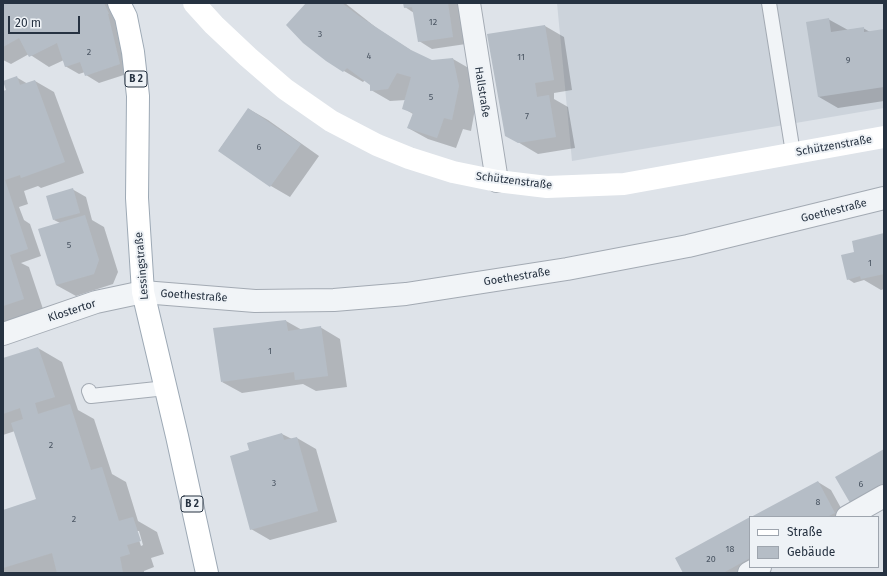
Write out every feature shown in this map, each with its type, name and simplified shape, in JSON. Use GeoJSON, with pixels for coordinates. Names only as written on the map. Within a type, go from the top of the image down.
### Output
{"type":"FeatureCollection","features":[{"type":"Feature","properties":{"kind":"street","name":"Lessingstraße"},"geometry":{"type":"LineString","coordinates":[[118,3],[126,17],[138,96],[137,198],[143,292],[207,573]]}},
{"type":"Feature","properties":{"kind":"street","name":"Schützenstraße"},"geometry":{"type":"LineString","coordinates":[[194,3],[214,25],[253,62],[285,89],[331,121],[377,145],[408,158],[453,172],[497,181],[547,187],[624,184],[884,137]]}},
{"type":"Feature","properties":{"kind":"street","name":"Hallstraße"},"geometry":{"type":"LineString","coordinates":[[469,3],[497,181]]}},
{"type":"Feature","properties":{"kind":"street","name":"Goethestraße"},"geometry":{"type":"LineString","coordinates":[[143,292],[256,301],[334,300],[406,294],[567,269],[688,246],[884,198]]}},
{"type":"Feature","properties":{"kind":"street","name":"Klostertor"},"geometry":{"type":"LineString","coordinates":[[3,334],[96,302],[143,292]]}},
{"type":"Feature","properties":{"kind":"street"},"geometry":{"type":"LineString","coordinates":[[849,516],[884,496]]}},
{"type":"Feature","properties":{"kind":"street"},"geometry":{"type":"LineString","coordinates":[[749,573],[758,568]]}},
{"type":"Feature","properties":{"kind":"lane"},"geometry":{"type":"LineString","coordinates":[[769,3],[793,153]]}},
{"type":"Feature","properties":{"kind":"lane"},"geometry":{"type":"LineString","coordinates":[[89,391],[91,396],[166,388]]}},
{"type":"Feature","properties":{"kind":"shaded area"},"geometry":{"type":"Polygon","coordinates":[[[557,3],[884,3],[884,108],[572,161],[557,3]]]}},
{"type":"Feature","properties":{"kind":"building"},"geometry":{"type":"Polygon","coordinates":[[[3,3],[104,3],[109,14],[120,64],[85,76],[80,62],[65,67],[57,43],[29,57],[19,38],[3,47],[3,3]]]}},
{"type":"Feature","properties":{"kind":"building"},"geometry":{"type":"Polygon","coordinates":[[[306,3],[342,3],[411,50],[432,60],[453,58],[459,86],[452,120],[444,118],[437,138],[407,128],[413,113],[402,109],[411,77],[397,73],[388,89],[370,91],[370,85],[347,68],[343,72],[303,43],[286,25],[306,3]]]}},
{"type":"Feature","properties":{"kind":"building"},"geometry":{"type":"Polygon","coordinates":[[[403,3],[448,3],[453,37],[418,42],[412,7],[404,8],[403,3]]]}},
{"type":"Feature","properties":{"kind":"building"},"geometry":{"type":"Polygon","coordinates":[[[829,18],[831,32],[864,27],[864,32],[884,29],[884,87],[818,97],[806,22],[829,18]]]}},
{"type":"Feature","properties":{"kind":"building"},"geometry":{"type":"Polygon","coordinates":[[[545,25],[554,80],[535,83],[537,97],[549,95],[556,137],[518,143],[505,136],[487,34],[545,25]]]}},
{"type":"Feature","properties":{"kind":"building"},"geometry":{"type":"Polygon","coordinates":[[[17,76],[20,85],[35,80],[65,162],[21,178],[20,175],[5,180],[28,249],[10,255],[24,299],[3,306],[3,91],[6,90],[3,81],[17,76]]]}},
{"type":"Feature","properties":{"kind":"building"},"geometry":{"type":"Polygon","coordinates":[[[248,108],[301,144],[270,187],[218,151],[248,108]]]}},
{"type":"Feature","properties":{"kind":"building"},"geometry":{"type":"Polygon","coordinates":[[[73,188],[80,213],[53,220],[46,196],[73,188]]]}},
{"type":"Feature","properties":{"kind":"building"},"geometry":{"type":"Polygon","coordinates":[[[85,215],[99,260],[94,274],[56,285],[38,229],[85,215]]]}},
{"type":"Feature","properties":{"kind":"building"},"geometry":{"type":"Polygon","coordinates":[[[884,233],[884,274],[861,279],[860,276],[847,280],[841,255],[854,252],[852,241],[884,233]]]}},
{"type":"Feature","properties":{"kind":"building"},"geometry":{"type":"Polygon","coordinates":[[[286,320],[288,331],[321,326],[328,376],[295,380],[294,372],[221,382],[213,328],[286,320]]]}},
{"type":"Feature","properties":{"kind":"building"},"geometry":{"type":"Polygon","coordinates":[[[38,347],[55,397],[35,403],[38,414],[70,404],[91,470],[102,467],[119,521],[133,517],[141,541],[127,545],[130,554],[120,557],[123,573],[57,573],[52,553],[3,568],[3,510],[36,499],[11,423],[23,419],[20,408],[3,414],[3,358],[38,347]]]}},
{"type":"Feature","properties":{"kind":"building"},"geometry":{"type":"Polygon","coordinates":[[[282,433],[284,440],[297,437],[318,511],[250,530],[230,456],[249,450],[247,443],[282,433]]]}},
{"type":"Feature","properties":{"kind":"building"},"geometry":{"type":"Polygon","coordinates":[[[884,449],[884,490],[853,508],[835,477],[884,449]]]}},
{"type":"Feature","properties":{"kind":"building"},"geometry":{"type":"Polygon","coordinates":[[[818,481],[835,513],[829,516],[753,516],[818,481]]]}},
{"type":"Feature","properties":{"kind":"building"},"geometry":{"type":"Polygon","coordinates":[[[749,518],[749,559],[723,573],[683,573],[675,558],[749,518]]]}}]}
